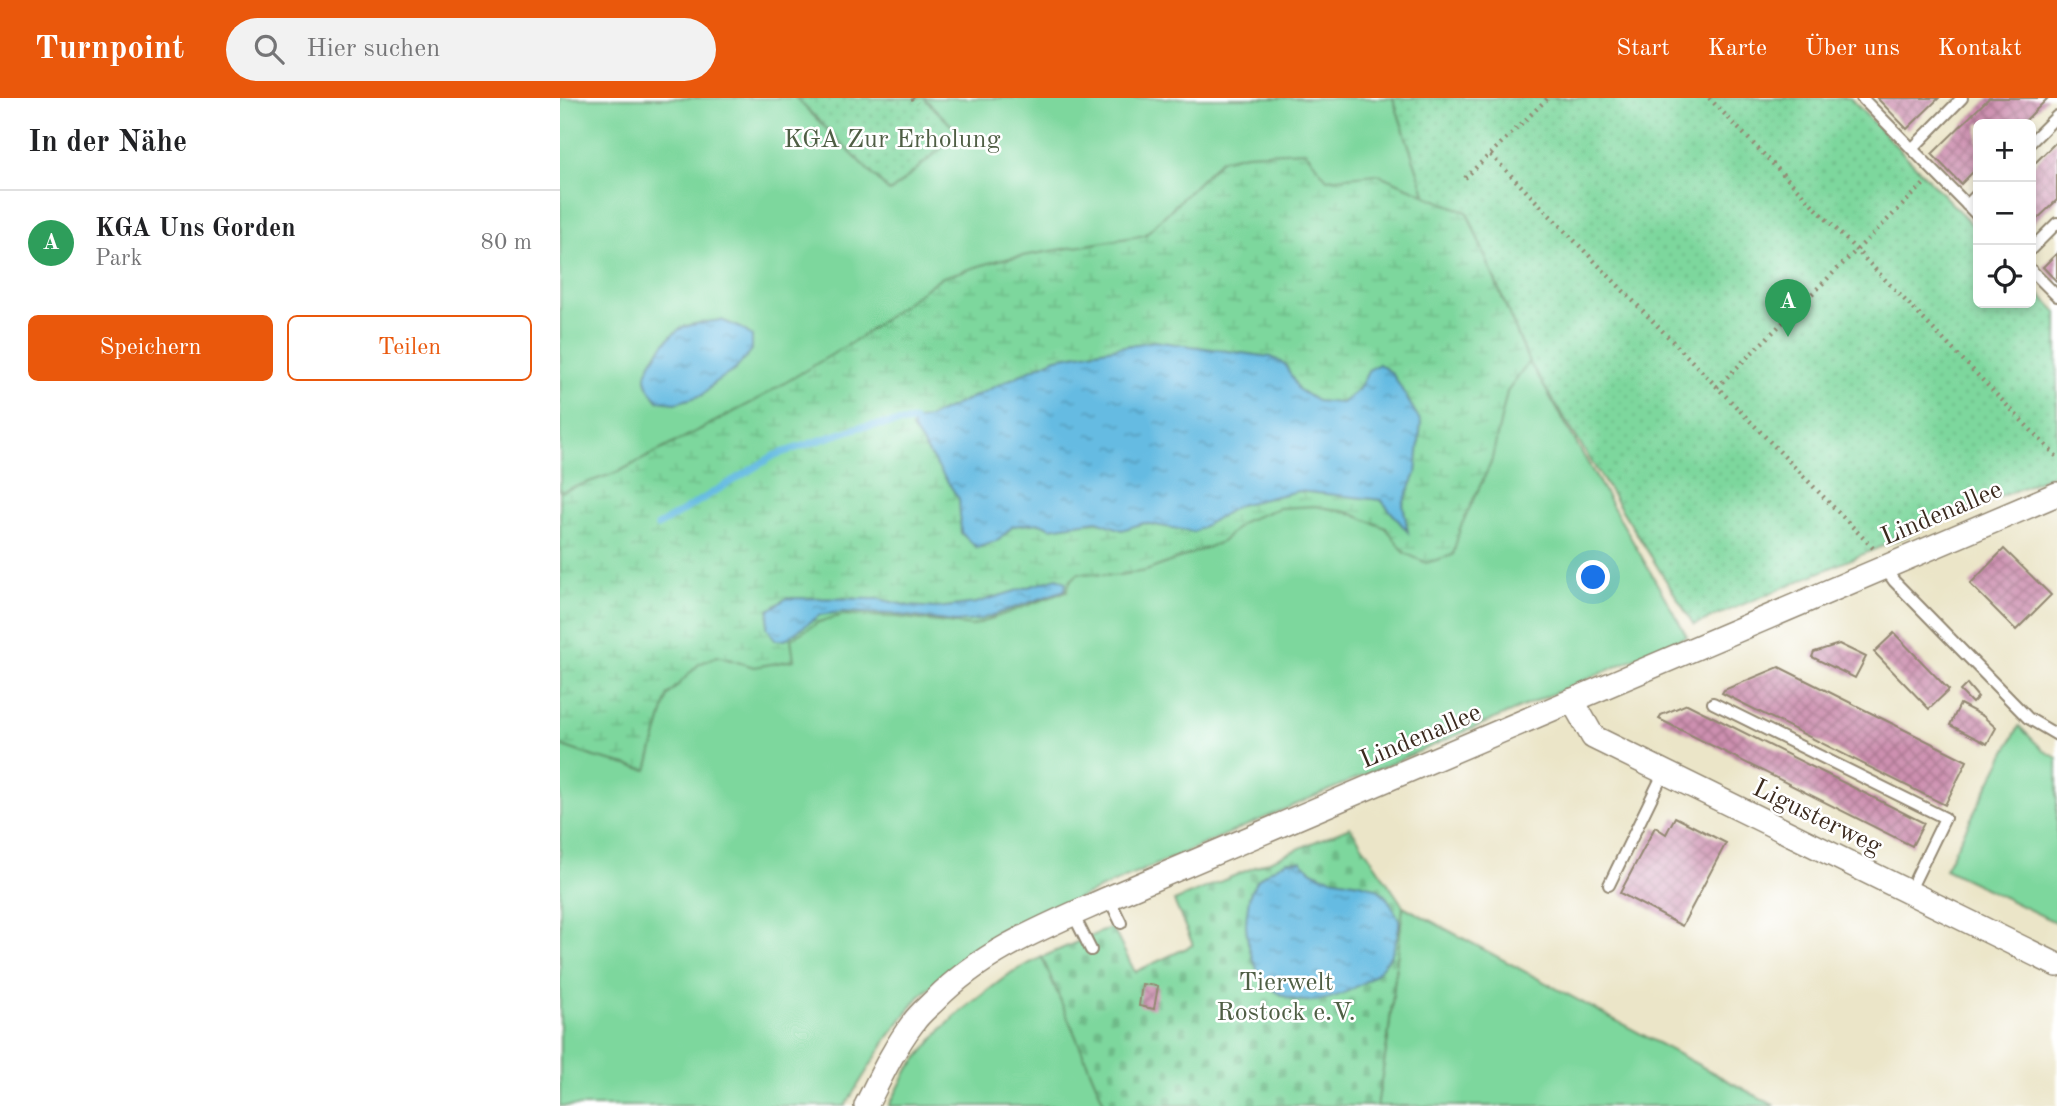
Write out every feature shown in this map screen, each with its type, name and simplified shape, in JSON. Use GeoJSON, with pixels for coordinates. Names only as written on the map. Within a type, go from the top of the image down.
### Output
{"type":"FeatureCollection","features":[{"type":"Feature","properties":{"kind":"street","name":"Lindenallee"},"geometry":{"type":"LineString","coordinates":[[866,1106],[890,1058],[914,1021],[947,988],[981,960],[1011,942],[2057,494]]}},
{"type":"Feature","properties":{"kind":"street","name":"Ligusterweg"},"geometry":{"type":"LineString","coordinates":[[1572,700],[1593,737],[2057,965]]}},
{"type":"Feature","properties":{"kind":"lane"},"geometry":{"type":"LineString","coordinates":[[1862,98],[1973,211]]}},
{"type":"Feature","properties":{"kind":"lane"},"geometry":{"type":"LineString","coordinates":[[1912,149],[1962,98]]}},
{"type":"Feature","properties":{"kind":"lane"},"geometry":{"type":"LineString","coordinates":[[2036,137],[2057,116]]}},
{"type":"Feature","properties":{"kind":"lane"},"geometry":{"type":"LineString","coordinates":[[1967,205],[1973,199]]}},
{"type":"Feature","properties":{"kind":"lane"},"geometry":{"type":"LineString","coordinates":[[2035,245],[2057,223]]}},
{"type":"Feature","properties":{"kind":"lane"},"geometry":{"type":"LineString","coordinates":[[2036,275],[2057,296]]}},
{"type":"Feature","properties":{"kind":"lane"},"geometry":{"type":"LineString","coordinates":[[1884,567],[1894,581],[2028,718],[2057,735]]}},
{"type":"Feature","properties":{"kind":"lane"},"geometry":{"type":"LineString","coordinates":[[1713,703],[1945,818],[1909,892]]}},
{"type":"Feature","properties":{"kind":"lane"},"geometry":{"type":"LineString","coordinates":[[1609,885],[1664,772]]}},
{"type":"Feature","properties":{"kind":"lane"},"geometry":{"type":"LineString","coordinates":[[1109,898],[1121,923]]}},
{"type":"Feature","properties":{"kind":"lane"},"geometry":{"type":"LineString","coordinates":[[1073,914],[1091,950]]}},
{"type":"Feature","properties":{"kind":"path"},"geometry":{"type":"LineString","coordinates":[[912,98],[918,103]]}},
{"type":"Feature","properties":{"kind":"path"},"geometry":{"type":"LineString","coordinates":[[1465,178],[1548,98]]}},
{"type":"Feature","properties":{"kind":"path"},"geometry":{"type":"LineString","coordinates":[[1709,98],[2057,457]]}},
{"type":"Feature","properties":{"kind":"path"},"geometry":{"type":"LineString","coordinates":[[1491,155],[1873,549],[1884,567]]}},
{"type":"Feature","properties":{"kind":"path"},"geometry":{"type":"LineString","coordinates":[[1717,387],[1936,173]]}},
{"type":"Feature","properties":{"kind":"green space"},"geometry":{"type":"Polygon","coordinates":[[[560,98],[796,98],[890,192],[959,133],[924,98],[1393,98],[1426,196],[1467,212],[1530,362],[1687,636],[996,936],[971,953],[919,997],[888,1037],[845,1106],[560,1106],[560,98]]]}},
{"type":"Feature","properties":{"kind":"green space","name":"KGA Zur Erholung"},"geometry":{"type":"Polygon","coordinates":[[[796,98],[924,98],[959,133],[890,192],[796,98]]]}},
{"type":"Feature","properties":{"kind":"green space"},"geometry":{"type":"Polygon","coordinates":[[[1393,98],[1850,98],[1973,226],[1973,308],[2036,308],[2036,290],[2057,312],[2057,473],[1694,625],[1529,362],[1467,212],[1426,196],[1393,98]]]}},
{"type":"Feature","properties":{"kind":"green space"},"geometry":{"type":"Polygon","coordinates":[[[1305,151],[1327,179],[1377,174],[1467,212],[1529,362],[1507,392],[1491,463],[1460,528],[1453,555],[1426,563],[1405,553],[1386,528],[1347,512],[1315,506],[1279,508],[1244,521],[1222,542],[1146,571],[1113,576],[1079,573],[1070,581],[1067,591],[972,626],[895,617],[842,615],[819,622],[791,639],[794,660],[754,667],[717,656],[699,664],[668,695],[647,770],[594,757],[560,745],[560,492],[618,472],[753,402],[856,340],[940,278],[999,260],[1145,235],[1221,160],[1246,154],[1305,151]]]}},
{"type":"Feature","properties":{"kind":"green space"},"geometry":{"type":"Polygon","coordinates":[[[2019,726],[2043,750],[2057,758],[2057,923],[1945,869],[2019,726]]]}},
{"type":"Feature","properties":{"kind":"green space","name":"Tierwelt Rostock e.V."},"geometry":{"type":"Polygon","coordinates":[[[1350,827],[1403,906],[1388,1038],[1377,1106],[1105,1105],[1042,957],[1112,927],[1135,972],[1193,945],[1174,901],[1350,827]]]}},
{"type":"Feature","properties":{"kind":"green space"},"geometry":{"type":"Polygon","coordinates":[[[1403,906],[1775,1106],[1377,1106],[1388,1038],[1403,906]]]}},
{"type":"Feature","properties":{"kind":"green space"},"geometry":{"type":"Polygon","coordinates":[[[1042,957],[1107,1106],[889,1106],[907,1071],[941,1030],[1012,972],[1042,957]]]}},
{"type":"Feature","properties":{"kind":"water"},"geometry":{"type":"Polygon","coordinates":[[[721,320],[752,336],[752,350],[735,370],[715,382],[703,395],[676,403],[658,401],[648,386],[646,376],[664,344],[682,328],[721,320]]]}},
{"type":"Feature","properties":{"kind":"water"},"geometry":{"type":"Polygon","coordinates":[[[1154,341],[1271,357],[1285,364],[1298,389],[1317,401],[1342,403],[1358,390],[1369,370],[1379,364],[1392,373],[1421,422],[1416,474],[1403,504],[1408,532],[1381,500],[1298,491],[1239,505],[1194,532],[1144,523],[1122,530],[1097,521],[1051,528],[1040,523],[1013,526],[999,540],[977,548],[961,533],[959,499],[912,428],[914,421],[928,418],[1056,358],[1154,341]]]}},
{"type":"Feature","properties":{"kind":"water"},"geometry":{"type":"Polygon","coordinates":[[[1057,578],[1066,582],[1065,590],[979,620],[955,622],[892,614],[841,612],[820,615],[785,640],[775,640],[767,627],[769,610],[787,598],[879,599],[909,606],[937,608],[976,603],[1057,578]]]}},
{"type":"Feature","properties":{"kind":"water"},"geometry":{"type":"Polygon","coordinates":[[[1287,861],[1301,861],[1323,876],[1372,886],[1389,901],[1399,922],[1395,944],[1385,964],[1368,980],[1339,995],[1318,1001],[1300,1001],[1283,995],[1269,985],[1258,970],[1250,950],[1246,923],[1252,888],[1260,877],[1287,861]]]}},
{"type":"Feature","properties":{"kind":"building"},"geometry":{"type":"Polygon","coordinates":[[[1877,98],[1939,98],[1907,129],[1877,98]]]}},
{"type":"Feature","properties":{"kind":"building"},"geometry":{"type":"Polygon","coordinates":[[[1989,98],[2048,98],[2027,119],[1973,119],[1973,172],[1961,184],[1932,154],[1989,98]]]}},
{"type":"Feature","properties":{"kind":"building"},"geometry":{"type":"Polygon","coordinates":[[[2057,141],[2057,200],[2036,220],[2036,182],[2036,162],[2057,141]]]}},
{"type":"Feature","properties":{"kind":"building"},"geometry":{"type":"Polygon","coordinates":[[[2057,253],[2057,282],[2043,267],[2057,253]]]}},
{"type":"Feature","properties":{"kind":"building"},"geometry":{"type":"Polygon","coordinates":[[[2004,549],[2051,595],[2016,630],[1970,584],[2004,549]]]}},
{"type":"Feature","properties":{"kind":"building"},"geometry":{"type":"Polygon","coordinates":[[[1894,633],[1949,690],[1929,709],[1874,652],[1894,633]]]}},
{"type":"Feature","properties":{"kind":"building"},"geometry":{"type":"Polygon","coordinates":[[[1839,644],[1866,657],[1855,678],[1812,657],[1814,652],[1839,644]]]}},
{"type":"Feature","properties":{"kind":"building"},"geometry":{"type":"Polygon","coordinates":[[[1779,667],[1967,761],[1945,805],[1722,693],[1779,667]]]}},
{"type":"Feature","properties":{"kind":"building"},"geometry":{"type":"Polygon","coordinates":[[[1967,684],[1978,697],[1972,703],[1960,691],[1967,684]]]}},
{"type":"Feature","properties":{"kind":"building"},"geometry":{"type":"Polygon","coordinates":[[[1687,704],[1924,823],[1912,846],[1659,719],[1661,715],[1687,704]]]}},
{"type":"Feature","properties":{"kind":"building"},"geometry":{"type":"Polygon","coordinates":[[[1960,704],[1983,716],[1996,728],[1987,744],[1950,725],[1960,704]]]}},
{"type":"Feature","properties":{"kind":"building"},"geometry":{"type":"Polygon","coordinates":[[[1675,817],[1726,843],[1682,926],[1620,893],[1655,827],[1666,834],[1675,817]]]}},
{"type":"Feature","properties":{"kind":"building"},"geometry":{"type":"Polygon","coordinates":[[[1142,984],[1158,986],[1154,1009],[1139,1006],[1142,984]]]}},
{"type":"Feature","properties":{"kind":"waterway"},"geometry":{"type":"LineString","coordinates":[[658,526],[775,455],[860,427],[914,421]]}},
{"type":"Feature","properties":{"kind":"place","name":"KGA Uns Gorden"},"geometry":{"type":"Point","coordinates":[1788,337]}}]}
